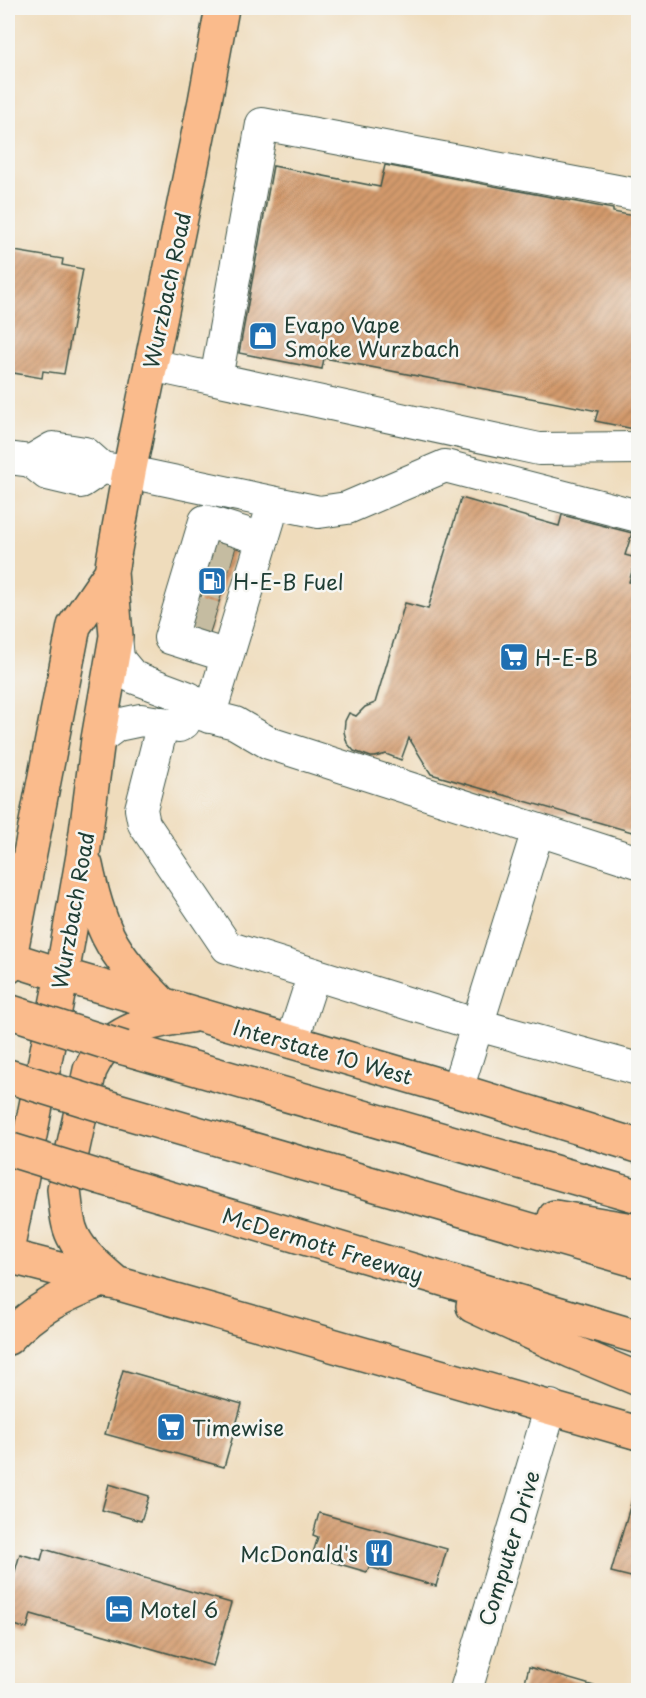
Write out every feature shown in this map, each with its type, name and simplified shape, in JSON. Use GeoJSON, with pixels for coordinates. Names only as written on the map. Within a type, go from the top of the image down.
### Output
{"type":"FeatureCollection","features":[{"type":"Feature","properties":{"kind":"main road","name":"Wurzbach Road"},"geometry":{"type":"LineString","coordinates":[[8,1246],[62,975],[83,855],[98,739],[117,636],[111,572],[116,470],[151,365],[222,8]]}},
{"type":"Feature","properties":{"kind":"main road","name":"Wurzbach Road"},"geometry":{"type":"LineString","coordinates":[[8,961],[74,626],[111,572]]}},
{"type":"Feature","properties":{"kind":"main road"},"geometry":{"type":"LineString","coordinates":[[8,874],[34,834]]}},
{"type":"Feature","properties":{"kind":"main road"},"geometry":{"type":"LineString","coordinates":[[83,855],[99,914],[109,938],[133,972],[163,1005]]}},
{"type":"Feature","properties":{"kind":"main road","name":"Interstate 10 West"},"geometry":{"type":"LineString","coordinates":[[8,961],[458,1090],[639,1146]]}},
{"type":"Feature","properties":{"kind":"main road"},"geometry":{"type":"LineString","coordinates":[[8,1011],[124,1048],[639,1196]]}},
{"type":"Feature","properties":{"kind":"main road"},"geometry":{"type":"LineString","coordinates":[[108,1281],[73,1237],[64,1189],[90,1070],[98,1054],[140,1026],[171,1018],[198,1015]]}},
{"type":"Feature","properties":{"kind":"main road"},"geometry":{"type":"LineString","coordinates":[[8,1076],[114,1109],[639,1261]]}},
{"type":"Feature","properties":{"kind":"main road","name":"McDermott Freeway"},"geometry":{"type":"LineString","coordinates":[[8,1149],[639,1337]]}},
{"type":"Feature","properties":{"kind":"main road"},"geometry":{"type":"LineString","coordinates":[[386,1187],[639,1232]]}},
{"type":"Feature","properties":{"kind":"main road"},"geometry":{"type":"LineString","coordinates":[[8,1256],[108,1281],[639,1433]]}},
{"type":"Feature","properties":{"kind":"main road"},"geometry":{"type":"LineString","coordinates":[[368,1257],[573,1352],[639,1379]]}},
{"type":"Feature","properties":{"kind":"main road"},"geometry":{"type":"LineString","coordinates":[[8,1338],[29,1317],[50,1302],[108,1281]]}},
{"type":"Feature","properties":{"kind":"street"},"geometry":{"type":"LineString","coordinates":[[216,379],[262,124],[639,195]]}},
{"type":"Feature","properties":{"kind":"street"},"geometry":{"type":"LineString","coordinates":[[151,365],[539,449],[639,448]]}},
{"type":"Feature","properties":{"kind":"street"},"geometry":{"type":"LineString","coordinates":[[19,460],[47,474],[81,482],[116,470],[319,512],[347,508],[445,466],[639,516]]}},
{"type":"Feature","properties":{"kind":"street"},"geometry":{"type":"LineString","coordinates":[[228,656],[170,638],[205,615],[224,566],[274,502]]}},
{"type":"Feature","properties":{"kind":"street"},"geometry":{"type":"LineString","coordinates":[[205,615],[224,566]]}},
{"type":"Feature","properties":{"kind":"street"},"geometry":{"type":"LineString","coordinates":[[205,615],[228,656],[207,716]]}},
{"type":"Feature","properties":{"kind":"street"},"geometry":{"type":"LineString","coordinates":[[117,636],[118,659],[133,677],[189,698],[207,716],[235,723],[269,743],[639,862]]}},
{"type":"Feature","properties":{"kind":"street"},"geometry":{"type":"LineString","coordinates":[[98,739],[117,725],[141,720],[179,726],[207,716]]}},
{"type":"Feature","properties":{"kind":"street"},"geometry":{"type":"LineString","coordinates":[[164,723],[141,809],[144,824],[227,947],[478,1025],[639,1069]]}},
{"type":"Feature","properties":{"kind":"street"},"geometry":{"type":"LineString","coordinates":[[458,1090],[538,830]]}},
{"type":"Feature","properties":{"kind":"street"},"geometry":{"type":"LineString","coordinates":[[292,1042],[314,974]]}},
{"type":"Feature","properties":{"kind":"street","name":"Computer Drive"},"geometry":{"type":"LineString","coordinates":[[466,1690],[551,1407]]}},
{"type":"Feature","properties":{"kind":"building"},"geometry":{"type":"Polygon","coordinates":[[[385,165],[613,209],[613,212],[639,217],[639,430],[595,421],[598,411],[324,358],[322,369],[239,353],[273,166],[380,187],[385,165]]]}},
{"type":"Feature","properties":{"kind":"building"},"geometry":{"type":"Polygon","coordinates":[[[8,250],[63,259],[62,265],[83,269],[64,374],[43,371],[42,378],[8,372],[8,250]]]}},
{"type":"Feature","properties":{"kind":"building","name":"H-E-B"},"geometry":{"type":"Polygon","coordinates":[[[461,498],[559,526],[562,515],[632,533],[625,555],[636,558],[629,582],[639,584],[639,834],[431,774],[409,738],[401,760],[386,754],[371,757],[354,751],[347,743],[344,732],[345,721],[349,713],[356,716],[365,707],[375,703],[405,603],[428,609],[461,498]]]}},
{"type":"Feature","properties":{"kind":"building","name":"H-E-B Fuel"},"geometry":{"type":"Polygon","coordinates":[[[217,544],[235,549],[210,632],[192,626],[217,544]]]}},
{"type":"Feature","properties":{"kind":"building"},"geometry":{"type":"Polygon","coordinates":[[[123,1370],[242,1404],[224,1467],[105,1434],[123,1370]]]}},
{"type":"Feature","properties":{"kind":"building"},"geometry":{"type":"Polygon","coordinates":[[[109,1484],[149,1496],[141,1521],[102,1510],[109,1484]]]}},
{"type":"Feature","properties":{"kind":"building"},"geometry":{"type":"Polygon","coordinates":[[[634,1493],[639,1494],[639,1579],[611,1572],[634,1493]]]}},
{"type":"Feature","properties":{"kind":"building","name":"McDonald's"},"geometry":{"type":"Polygon","coordinates":[[[319,1513],[447,1549],[436,1586],[369,1567],[367,1572],[312,1556],[318,1537],[313,1535],[319,1513]]]}},
{"type":"Feature","properties":{"kind":"building","name":"Motel 6"},"geometry":{"type":"Polygon","coordinates":[[[44,1549],[231,1603],[213,1666],[31,1614],[27,1629],[8,1623],[8,1595],[20,1554],[41,1560],[44,1549]]]}},
{"type":"Feature","properties":{"kind":"building"},"geometry":{"type":"Polygon","coordinates":[[[529,1667],[594,1686],[593,1690],[523,1690],[529,1667]]]}},
{"type":"Feature","properties":{"kind":"tunnel"},"geometry":{"type":"LineString","coordinates":[[207,552],[232,559]]}},
{"type":"Feature","properties":{"kind":"tunnel"},"geometry":{"type":"LineString","coordinates":[[199,577],[224,585]]}},
{"type":"Feature","properties":{"kind":"tunnel"},"geometry":{"type":"LineString","coordinates":[[189,610],[214,618]]}},
{"type":"Feature","properties":{"kind":"place","name":"Evapo Vape Smoke Wurzbach"},"geometry":{"type":"Point","coordinates":[263,336]}},
{"type":"Feature","properties":{"kind":"place","name":"H-E-B Fuel"},"geometry":{"type":"Point","coordinates":[212,581]}},
{"type":"Feature","properties":{"kind":"place","name":"H-E-B"},"geometry":{"type":"Point","coordinates":[514,657]}},
{"type":"Feature","properties":{"kind":"place","name":"Timewise"},"geometry":{"type":"Point","coordinates":[171,1427]}},
{"type":"Feature","properties":{"kind":"place","name":"McDonald's"},"geometry":{"type":"Point","coordinates":[379,1553]}},
{"type":"Feature","properties":{"kind":"place","name":"Motel 6"},"geometry":{"type":"Point","coordinates":[119,1609]}}]}
